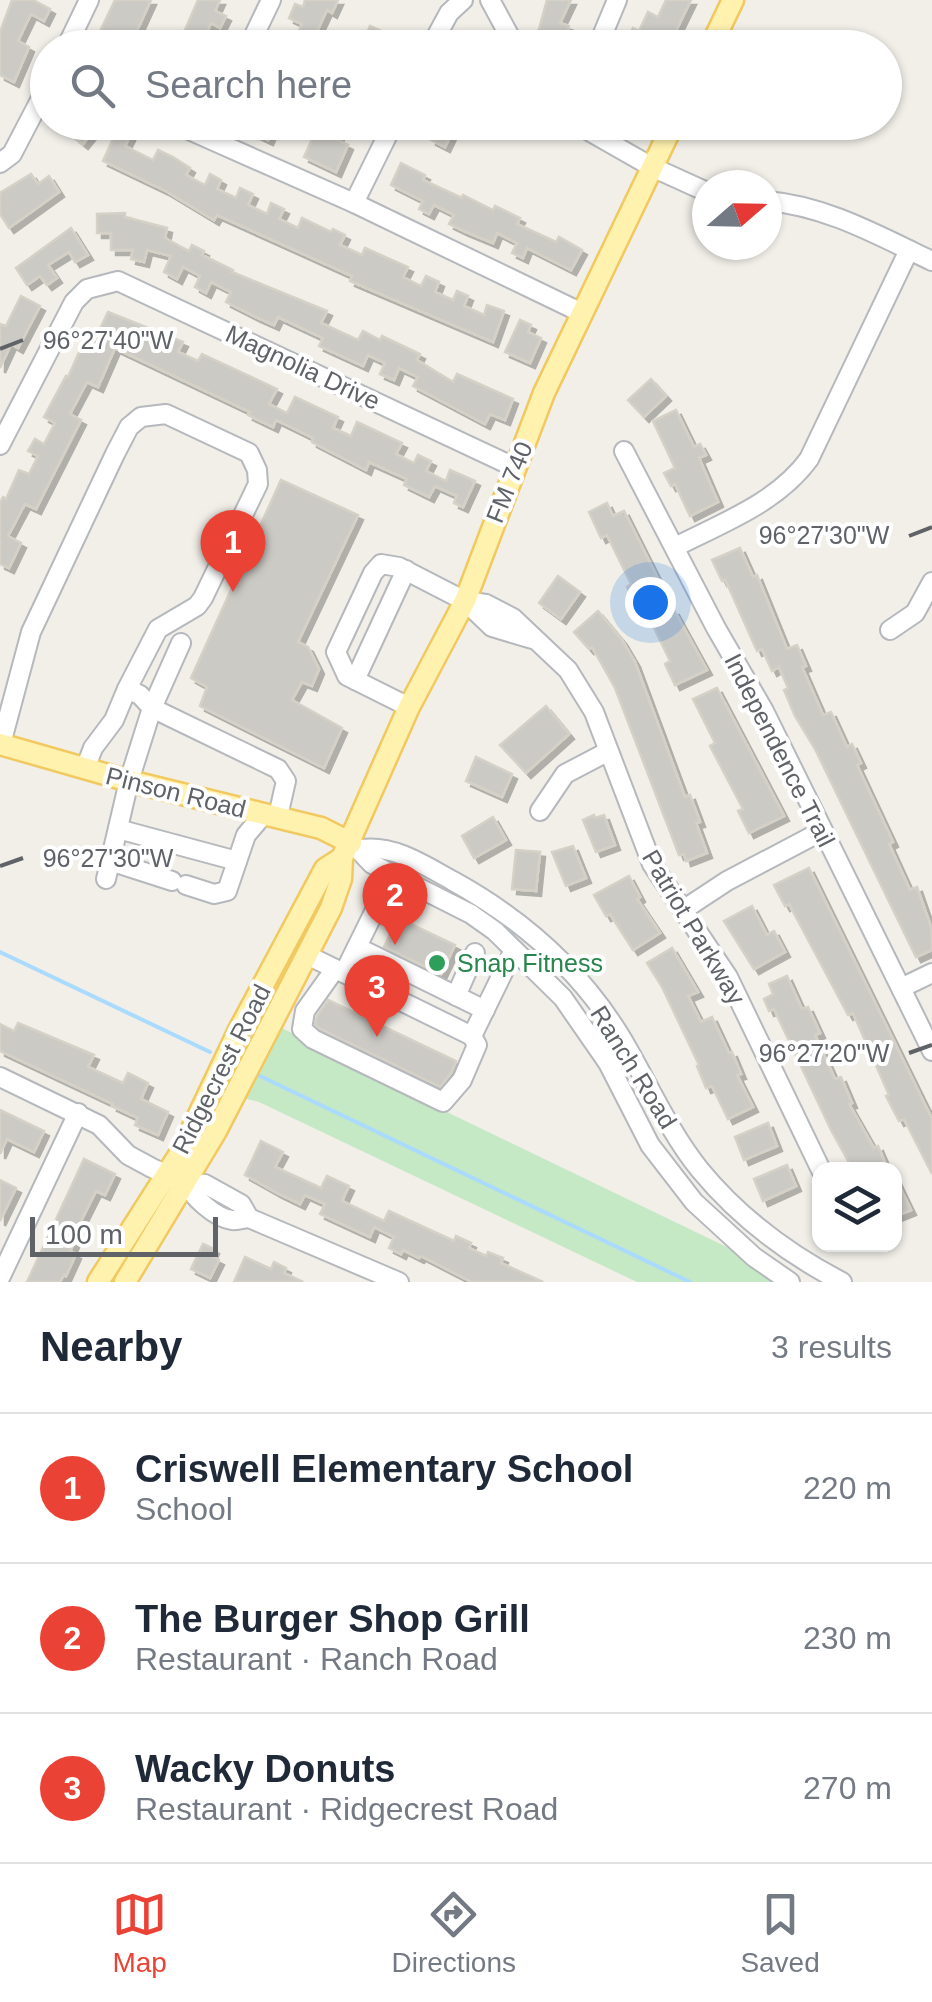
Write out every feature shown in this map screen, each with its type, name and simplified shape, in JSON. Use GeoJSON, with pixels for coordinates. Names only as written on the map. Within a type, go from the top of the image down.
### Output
{"type":"FeatureCollection","features":[{"type":"Feature","properties":{"kind":"main road"},"geometry":{"type":"LineString","coordinates":[[718,30],[732,0]]}},
{"type":"Feature","properties":{"kind":"main road","name":"FM 740"},"geometry":{"type":"LineString","coordinates":[[351,850],[409,707],[465,601],[544,393],[665,140]]}},
{"type":"Feature","properties":{"kind":"main road","name":"Pinson Road"},"geometry":{"type":"LineString","coordinates":[[0,744],[321,828],[351,850]]}},
{"type":"Feature","properties":{"kind":"main road","name":"Ridgecrest Road"},"geometry":{"type":"LineString","coordinates":[[98,1282],[177,1179],[310,950],[332,908],[351,850]]}},
{"type":"Feature","properties":{"kind":"main road","name":"Ridgecrest Road"},"geometry":{"type":"LineString","coordinates":[[125,1282],[312,892],[325,869],[351,850]]}},
{"type":"Feature","properties":{"kind":"street"},"geometry":{"type":"LineString","coordinates":[[75,30],[89,0]]}},
{"type":"Feature","properties":{"kind":"street"},"geometry":{"type":"LineString","coordinates":[[257,30],[271,0]]}},
{"type":"Feature","properties":{"kind":"street"},"geometry":{"type":"LineString","coordinates":[[440,30],[462,0]]}},
{"type":"Feature","properties":{"kind":"street"},"geometry":{"type":"LineString","coordinates":[[490,0],[506,30]]}},
{"type":"Feature","properties":{"kind":"street"},"geometry":{"type":"LineString","coordinates":[[604,30],[617,0]]}},
{"type":"Feature","properties":{"kind":"street"},"geometry":{"type":"LineString","coordinates":[[0,164],[12,154],[30,120]]}},
{"type":"Feature","properties":{"kind":"street"},"geometry":{"type":"LineString","coordinates":[[228,140],[582,313]]}},
{"type":"Feature","properties":{"kind":"street"},"geometry":{"type":"LineString","coordinates":[[354,204],[385,140]]}},
{"type":"Feature","properties":{"kind":"street"},"geometry":{"type":"LineString","coordinates":[[604,140],[692,185]]}},
{"type":"Feature","properties":{"kind":"street"},"geometry":{"type":"LineString","coordinates":[[782,203],[818,210],[932,261]]}},
{"type":"Feature","properties":{"kind":"street"},"geometry":{"type":"LineString","coordinates":[[676,548],[771,496],[810,459],[909,250]]}},
{"type":"Feature","properties":{"kind":"street","name":"Magnolia Drive"},"geometry":{"type":"LineString","coordinates":[[0,444],[74,302],[86,288],[118,281],[516,468]]}},
{"type":"Feature","properties":{"kind":"street"},"geometry":{"type":"LineString","coordinates":[[0,744],[31,632],[115,454],[129,427],[141,417],[166,414],[249,453],[258,484],[202,598],[197,606],[158,628],[114,720],[93,748],[85,768]]}},
{"type":"Feature","properties":{"kind":"street","name":"Independence Trail"},"geometry":{"type":"LineString","coordinates":[[624,451],[764,711],[932,1051]]}},
{"type":"Feature","properties":{"kind":"street"},"geometry":{"type":"LineString","coordinates":[[355,680],[406,570],[381,564],[373,573],[336,652],[347,676],[355,680],[409,707]]}},
{"type":"Feature","properties":{"kind":"street","name":"Patriot Parkway"},"geometry":{"type":"LineString","coordinates":[[406,570],[465,601],[498,609],[525,628],[568,670],[594,712],[652,864],[728,976],[817,1162]]}},
{"type":"Feature","properties":{"kind":"street"},"geometry":{"type":"LineString","coordinates":[[890,630],[915,613],[932,582]]}},
{"type":"Feature","properties":{"kind":"street"},"geometry":{"type":"LineString","coordinates":[[126,689],[140,695],[152,708],[278,769],[286,782],[271,815],[246,836],[227,892],[214,894],[108,870],[129,780],[152,708],[181,643]]}},
{"type":"Feature","properties":{"kind":"street"},"geometry":{"type":"LineString","coordinates":[[540,811],[565,774],[607,752]]}},
{"type":"Feature","properties":{"kind":"street"},"geometry":{"type":"LineString","coordinates":[[237,807],[246,836]]}},
{"type":"Feature","properties":{"kind":"street"},"geometry":{"type":"LineString","coordinates":[[118,828],[237,861]]}},
{"type":"Feature","properties":{"kind":"street"},"geometry":{"type":"LineString","coordinates":[[683,910],[727,881],[822,831]]}},
{"type":"Feature","properties":{"kind":"street","name":"Ranch Road"},"geometry":{"type":"LineString","coordinates":[[351,850],[381,847],[416,860],[488,900],[544,943],[620,1037],[667,1123],[700,1170],[751,1222],[842,1282]]}},
{"type":"Feature","properties":{"kind":"street","name":"Ranch Road"},"geometry":{"type":"LineString","coordinates":[[351,850],[471,914],[514,950],[584,1026],[650,1145],[694,1202],[754,1257],[790,1282]]}},
{"type":"Feature","properties":{"kind":"street"},"geometry":{"type":"LineString","coordinates":[[310,950],[340,971],[472,1036],[477,1045],[462,1080],[443,1102],[302,1030],[305,1011],[340,971],[357,947],[380,900]]}},
{"type":"Feature","properties":{"kind":"street"},"geometry":{"type":"LineString","coordinates":[[472,1036],[519,946],[534,950],[579,997],[600,1008]]}},
{"type":"Feature","properties":{"kind":"street"},"geometry":{"type":"LineString","coordinates":[[357,947],[485,1010]]}},
{"type":"Feature","properties":{"kind":"street"},"geometry":{"type":"LineString","coordinates":[[456,996],[475,953]]}},
{"type":"Feature","properties":{"kind":"street"},"geometry":{"type":"LineString","coordinates":[[901,988],[932,973]]}},
{"type":"Feature","properties":{"kind":"street"},"geometry":{"type":"LineString","coordinates":[[0,1077],[99,1125],[128,1154],[177,1179],[205,1184],[241,1204],[250,1218],[399,1282]]}},
{"type":"Feature","properties":{"kind":"street"},"geometry":{"type":"LineString","coordinates":[[0,1278],[5,1253],[78,1113]]}},
{"type":"Feature","properties":{"kind":"green space"},"geometry":{"type":"Polygon","coordinates":[[[278,1026],[799,1282],[637,1282],[259,1102],[243,1098],[278,1026]]]}},
{"type":"Feature","properties":{"kind":"building"},"geometry":{"type":"Polygon","coordinates":[[[12,0],[33,0],[50,9],[44,21],[31,14],[18,41],[29,47],[14,82],[0,75],[0,32],[12,0]]]}},
{"type":"Feature","properties":{"kind":"building"},"geometry":{"type":"Polygon","coordinates":[[[115,0],[151,0],[137,30],[101,30],[115,0]]]}},
{"type":"Feature","properties":{"kind":"building"},"geometry":{"type":"Polygon","coordinates":[[[198,0],[220,0],[215,11],[226,16],[220,28],[211,23],[208,30],[185,30],[198,0]]]}},
{"type":"Feature","properties":{"kind":"building"},"geometry":{"type":"Polygon","coordinates":[[[305,0],[338,0],[332,13],[327,10],[318,30],[299,30],[302,24],[289,18],[295,4],[303,7],[305,0]]]}},
{"type":"Feature","properties":{"kind":"building"},"geometry":{"type":"Polygon","coordinates":[[[547,0],[571,0],[560,23],[569,26],[568,30],[539,30],[547,0]]]}},
{"type":"Feature","properties":{"kind":"building"},"geometry":{"type":"Polygon","coordinates":[[[666,0],[691,0],[676,30],[639,30],[648,12],[658,17],[666,0]]]}},
{"type":"Feature","properties":{"kind":"building"},"geometry":{"type":"Polygon","coordinates":[[[112,140],[128,140],[125,146],[153,160],[158,150],[173,157],[190,168],[186,175],[205,185],[210,174],[221,180],[217,189],[236,198],[240,188],[253,194],[248,205],[267,214],[271,203],[284,209],[279,219],[298,228],[302,218],[331,232],[333,229],[345,235],[340,245],[362,255],[365,248],[408,267],[403,277],[421,286],[426,276],[439,282],[435,292],[453,300],[457,291],[468,296],[464,306],[484,315],[487,305],[504,311],[493,342],[350,281],[352,276],[217,215],[214,220],[164,190],[103,161],[112,140]]]}},
{"type":"Feature","properties":{"kind":"building"},"geometry":{"type":"Polygon","coordinates":[[[312,140],[337,140],[348,145],[336,172],[304,157],[312,140]]]}},
{"type":"Feature","properties":{"kind":"building"},"geometry":{"type":"Polygon","coordinates":[[[401,163],[425,175],[423,180],[493,210],[495,206],[520,218],[517,224],[556,242],[559,237],[582,250],[571,270],[527,248],[523,258],[512,253],[517,243],[497,233],[493,243],[449,224],[454,215],[434,205],[429,214],[419,209],[423,201],[391,185],[401,163]]]}},
{"type":"Feature","properties":{"kind":"building"},"geometry":{"type":"Polygon","coordinates":[[[31,174],[38,184],[49,176],[59,192],[9,228],[0,214],[0,193],[31,174]]]}},
{"type":"Feature","properties":{"kind":"building"},"geometry":{"type":"Polygon","coordinates":[[[125,213],[125,217],[167,228],[165,238],[189,251],[192,245],[204,251],[202,255],[232,272],[327,311],[321,323],[358,340],[363,331],[380,340],[382,336],[420,354],[417,360],[453,382],[457,374],[513,399],[505,420],[490,414],[485,424],[413,386],[418,377],[399,368],[394,380],[380,374],[385,363],[368,355],[363,366],[319,346],[323,338],[278,317],[274,325],[256,317],[226,302],[231,292],[211,282],[206,293],[195,287],[200,276],[183,267],[177,279],[164,272],[171,256],[147,250],[144,262],[131,259],[133,250],[111,250],[111,233],[97,233],[97,214],[125,213]]]}},
{"type":"Feature","properties":{"kind":"building"},"geometry":{"type":"Polygon","coordinates":[[[71,228],[88,255],[75,262],[69,252],[48,265],[57,278],[47,285],[40,276],[27,285],[16,268],[71,228]]]}},
{"type":"Feature","properties":{"kind":"building"},"geometry":{"type":"Polygon","coordinates":[[[21,296],[40,306],[18,348],[11,344],[0,368],[0,324],[6,326],[21,296]]]}},
{"type":"Feature","properties":{"kind":"building"},"geometry":{"type":"Polygon","coordinates":[[[108,312],[183,342],[178,352],[198,361],[202,354],[277,389],[269,404],[287,413],[295,397],[338,417],[333,428],[351,436],[357,422],[402,443],[396,454],[414,463],[418,455],[431,461],[426,471],[446,481],[450,470],[475,481],[463,507],[454,503],[457,496],[435,486],[429,497],[404,485],[407,479],[369,462],[366,470],[276,420],[273,427],[248,415],[250,412],[115,348],[98,387],[87,382],[70,414],[81,420],[36,509],[25,504],[8,536],[21,543],[9,568],[0,564],[0,503],[3,497],[6,499],[19,470],[29,474],[38,456],[28,451],[35,439],[44,444],[55,423],[44,417],[81,348],[89,352],[108,312]]]}},
{"type":"Feature","properties":{"kind":"building"},"geometry":{"type":"Polygon","coordinates":[[[520,320],[531,325],[528,332],[541,338],[530,363],[505,352],[520,320]]]}},
{"type":"Feature","properties":{"kind":"building"},"geometry":{"type":"Polygon","coordinates":[[[651,379],[666,396],[644,417],[628,400],[651,379]]]}},
{"type":"Feature","properties":{"kind":"building"},"geometry":{"type":"Polygon","coordinates":[[[676,410],[694,447],[700,444],[706,455],[699,458],[718,502],[690,516],[675,484],[671,486],[664,473],[675,468],[653,421],[676,410]]]}},
{"type":"Feature","properties":{"kind":"building"},"geometry":{"type":"Polygon","coordinates":[[[281,480],[358,515],[298,642],[308,647],[319,669],[312,686],[302,682],[292,700],[342,728],[324,768],[200,706],[207,687],[191,678],[281,480]]]}},
{"type":"Feature","properties":{"kind":"building"},"geometry":{"type":"Polygon","coordinates":[[[607,503],[613,516],[624,511],[661,585],[650,590],[663,615],[674,610],[707,670],[675,685],[665,664],[670,661],[645,609],[639,612],[627,587],[631,584],[607,535],[601,538],[589,512],[607,503]]]}},
{"type":"Feature","properties":{"kind":"building"},"geometry":{"type":"Polygon","coordinates":[[[740,548],[753,577],[757,575],[787,649],[797,645],[823,715],[831,712],[847,747],[852,744],[861,763],[857,765],[893,842],[889,844],[910,890],[917,887],[932,930],[932,950],[916,957],[815,749],[795,716],[779,667],[772,671],[762,649],[757,651],[725,579],[722,581],[712,560],[740,548]]]}},
{"type":"Feature","properties":{"kind":"building"},"geometry":{"type":"Polygon","coordinates":[[[558,576],[580,592],[561,619],[539,603],[558,576]]]}},
{"type":"Feature","properties":{"kind":"building"},"geometry":{"type":"Polygon","coordinates":[[[598,611],[635,662],[685,797],[690,795],[707,853],[686,861],[684,854],[679,855],[615,688],[592,647],[589,649],[574,632],[598,611]]]}},
{"type":"Feature","properties":{"kind":"building"},"geometry":{"type":"Polygon","coordinates":[[[717,688],[784,816],[749,833],[738,811],[743,809],[710,746],[715,743],[693,699],[717,688]]]}},
{"type":"Feature","properties":{"kind":"building"},"geometry":{"type":"Polygon","coordinates":[[[546,706],[569,734],[526,773],[500,745],[546,706]]]}},
{"type":"Feature","properties":{"kind":"building"},"geometry":{"type":"Polygon","coordinates":[[[476,757],[512,774],[502,797],[466,781],[476,757]]]}},
{"type":"Feature","properties":{"kind":"building"},"geometry":{"type":"Polygon","coordinates":[[[604,815],[615,845],[596,852],[583,820],[604,815]]]}},
{"type":"Feature","properties":{"kind":"building"},"geometry":{"type":"Polygon","coordinates":[[[493,817],[506,840],[474,858],[462,836],[493,817]]]}},
{"type":"Feature","properties":{"kind":"building"},"geometry":{"type":"Polygon","coordinates":[[[573,846],[586,878],[566,886],[552,852],[573,846]]]}},
{"type":"Feature","properties":{"kind":"building"},"geometry":{"type":"Polygon","coordinates":[[[516,850],[540,852],[536,891],[512,889],[516,850]]]}},
{"type":"Feature","properties":{"kind":"building"},"geometry":{"type":"Polygon","coordinates":[[[809,868],[932,1119],[932,1174],[904,1119],[899,1121],[886,1096],[889,1095],[853,1013],[848,1015],[789,904],[785,906],[774,885],[809,868]]]}},
{"type":"Feature","properties":{"kind":"building"},"geometry":{"type":"Polygon","coordinates":[[[629,876],[640,897],[637,899],[660,933],[633,950],[594,895],[629,876]]]}},
{"type":"Feature","properties":{"kind":"building"},"geometry":{"type":"Polygon","coordinates":[[[752,906],[767,935],[774,931],[785,952],[754,969],[724,921],[752,906]]]}},
{"type":"Feature","properties":{"kind":"building"},"geometry":{"type":"Polygon","coordinates":[[[398,918],[455,945],[441,974],[384,947],[398,918]]]}},
{"type":"Feature","properties":{"kind":"building"},"geometry":{"type":"Polygon","coordinates":[[[672,948],[698,992],[688,996],[701,1022],[712,1017],[729,1053],[732,1052],[741,1074],[737,1075],[753,1107],[728,1119],[712,1086],[706,1088],[699,1065],[647,963],[672,948]]]}},
{"type":"Feature","properties":{"kind":"building"},"geometry":{"type":"Polygon","coordinates":[[[787,976],[802,1009],[808,1007],[820,1033],[815,1035],[835,1079],[841,1077],[852,1103],[849,1104],[885,1162],[849,1162],[774,1009],[769,1011],[764,999],[773,994],[769,984],[787,976]]]}},
{"type":"Feature","properties":{"kind":"building"},"geometry":{"type":"Polygon","coordinates":[[[328,1000],[456,1061],[451,1073],[440,1087],[320,1029],[315,1024],[317,1016],[328,1000]]]}},
{"type":"Feature","properties":{"kind":"building"},"geometry":{"type":"Polygon","coordinates":[[[18,1023],[94,1055],[88,1067],[123,1083],[128,1073],[148,1083],[141,1099],[168,1112],[158,1135],[135,1125],[138,1118],[113,1104],[0,1051],[0,1024],[14,1031],[18,1023]]]}},
{"type":"Feature","properties":{"kind":"building"},"geometry":{"type":"Polygon","coordinates":[[[0,1110],[44,1131],[34,1152],[7,1139],[0,1154],[0,1110]]]}},
{"type":"Feature","properties":{"kind":"building"},"geometry":{"type":"Polygon","coordinates":[[[768,1123],[777,1146],[744,1160],[735,1137],[768,1123]]]}},
{"type":"Feature","properties":{"kind":"building"},"geometry":{"type":"Polygon","coordinates":[[[261,1141],[283,1152],[275,1167],[321,1188],[327,1176],[349,1186],[342,1201],[384,1221],[389,1211],[454,1241],[456,1236],[471,1243],[469,1248],[503,1258],[501,1263],[543,1282],[472,1282],[421,1256],[389,1248],[394,1237],[374,1227],[370,1237],[320,1214],[325,1204],[305,1195],[300,1204],[277,1193],[245,1175],[261,1141]]]}},
{"type":"Feature","properties":{"kind":"building"},"geometry":{"type":"Polygon","coordinates":[[[84,1159],[115,1174],[105,1195],[96,1191],[80,1223],[83,1225],[70,1251],[76,1254],[66,1276],[60,1282],[27,1282],[84,1159]]]}},
{"type":"Feature","properties":{"kind":"building"},"geometry":{"type":"Polygon","coordinates":[[[787,1165],[796,1186],[763,1201],[754,1179],[787,1165]]]}},
{"type":"Feature","properties":{"kind":"building"},"geometry":{"type":"Polygon","coordinates":[[[0,1180],[16,1188],[0,1221],[0,1180]]]}},
{"type":"Feature","properties":{"kind":"building"},"geometry":{"type":"Polygon","coordinates":[[[902,1191],[911,1210],[902,1214],[902,1191]]]}},
{"type":"Feature","properties":{"kind":"building"},"geometry":{"type":"Polygon","coordinates":[[[203,1244],[214,1249],[211,1256],[219,1260],[210,1278],[191,1269],[203,1244]]]}},
{"type":"Feature","properties":{"kind":"building"},"geometry":{"type":"Polygon","coordinates":[[[245,1257],[271,1269],[274,1262],[286,1268],[284,1273],[303,1282],[234,1282],[245,1257]]]}},
{"type":"Feature","properties":{"kind":"waterway"},"geometry":{"type":"LineString","coordinates":[[0,952],[210,1052]]}},
{"type":"Feature","properties":{"kind":"waterway"},"geometry":{"type":"LineString","coordinates":[[260,1076],[690,1282]]}},
{"type":"Feature","properties":{"kind":"place","name":"Criswell Elementary School"},"geometry":{"type":"Point","coordinates":[233,592]}},
{"type":"Feature","properties":{"kind":"place","name":"The Burger Shop Grill"},"geometry":{"type":"Point","coordinates":[395,945]}},
{"type":"Feature","properties":{"kind":"place","name":"Snap Fitness"},"geometry":{"type":"Point","coordinates":[437,963]}},
{"type":"Feature","properties":{"kind":"place","name":"Wacky Donuts"},"geometry":{"type":"Point","coordinates":[377,1037]}}]}
